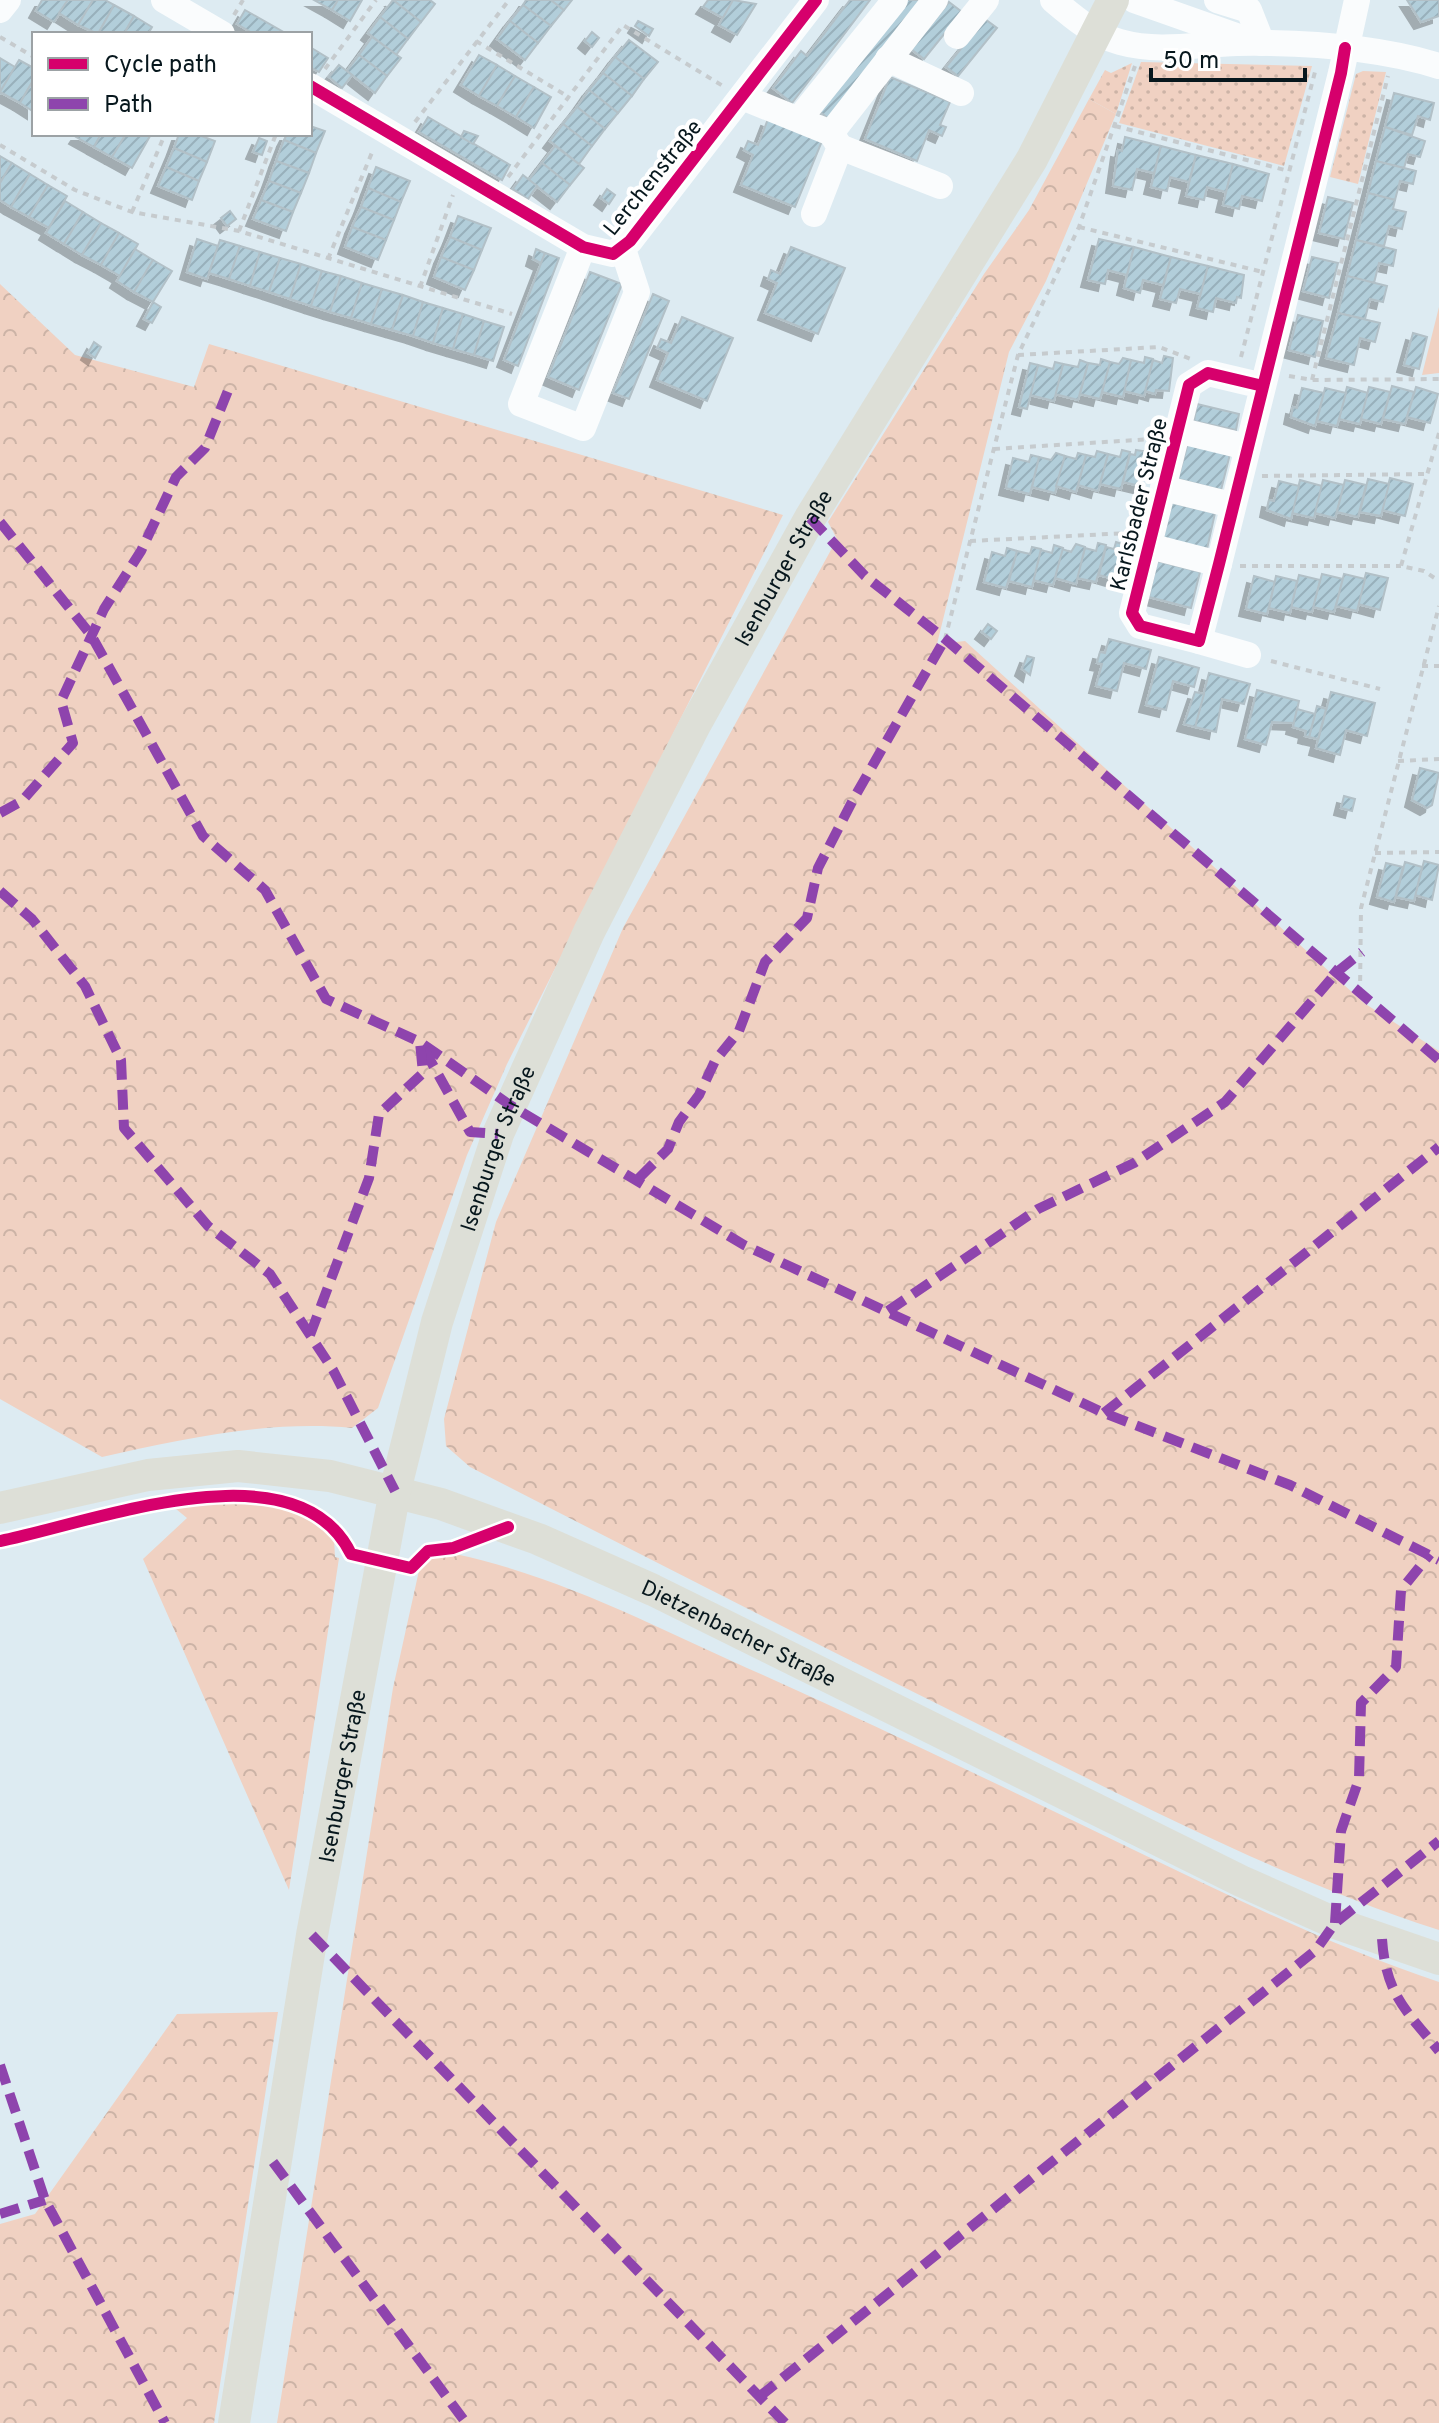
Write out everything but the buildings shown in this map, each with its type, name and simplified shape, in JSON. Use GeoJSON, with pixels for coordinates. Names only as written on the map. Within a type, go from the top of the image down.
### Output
{"type":"FeatureCollection","features":[{"type":"Feature","properties":{"kind":"main road","name":"Isenburger Straße"},"geometry":{"type":"LineString","coordinates":[[234,2423],[312,1935],[395,1491],[437,1322],[476,1197],[520,1080],[589,932],[695,725],[810,518],[1032,159],[1113,0]]}},
{"type":"Feature","properties":{"kind":"main road","name":"Dietzenbacher Straße"},"geometry":{"type":"LineString","coordinates":[[0,1508],[148,1475],[213,1467],[299,1471],[395,1491],[508,1527],[596,1564],[1229,1875],[1335,1923],[1439,1959]]}},
{"type":"Feature","properties":{"kind":"street"},"geometry":{"type":"LineString","coordinates":[[0,10],[8,0]]}},
{"type":"Feature","properties":{"kind":"street"},"geometry":{"type":"LineString","coordinates":[[164,0],[219,32]]}},
{"type":"Feature","properties":{"kind":"street"},"geometry":{"type":"LineString","coordinates":[[799,119],[895,0]]}},
{"type":"Feature","properties":{"kind":"street"},"geometry":{"type":"LineString","coordinates":[[814,214],[836,140],[888,59],[935,0]]}},
{"type":"Feature","properties":{"kind":"street"},"geometry":{"type":"LineString","coordinates":[[957,36],[986,0]]}},
{"type":"Feature","properties":{"kind":"street"},"geometry":{"type":"LineString","coordinates":[[1053,0],[1097,33],[1121,43],[1162,47],[1262,43],[1337,47],[1439,66]]}},
{"type":"Feature","properties":{"kind":"street"},"geometry":{"type":"LineString","coordinates":[[1134,0],[1218,32],[1262,43]]}},
{"type":"Feature","properties":{"kind":"street"},"geometry":{"type":"LineString","coordinates":[[1217,0],[1249,10],[1262,43]]}},
{"type":"Feature","properties":{"kind":"street"},"geometry":{"type":"LineString","coordinates":[[1248,655],[1199,641],[1265,378],[1337,47],[1357,0]]}},
{"type":"Feature","properties":{"kind":"street","name":"Lerchenstraße"},"geometry":{"type":"LineString","coordinates":[[312,87],[583,247],[603,254],[623,249],[813,1]]}},
{"type":"Feature","properties":{"kind":"street"},"geometry":{"type":"LineString","coordinates":[[888,59],[961,93]]}},
{"type":"Feature","properties":{"kind":"street"},"geometry":{"type":"LineString","coordinates":[[742,97],[799,119],[836,140],[940,186]]}},
{"type":"Feature","properties":{"kind":"street"},"geometry":{"type":"LineString","coordinates":[[583,247],[521,404],[583,428],[637,292],[623,249]]}},
{"type":"Feature","properties":{"kind":"street"},"geometry":{"type":"LineString","coordinates":[[1208,373],[1235,379],[1265,378]]}},
{"type":"Feature","properties":{"kind":"street","name":"Karlsbader Straße"},"geometry":{"type":"LineString","coordinates":[[1199,641],[1140,626],[1133,619],[1189,385],[1208,373]]}},
{"type":"Feature","properties":{"kind":"street"},"geometry":{"type":"LineString","coordinates":[[1176,434],[1247,447]]}},
{"type":"Feature","properties":{"kind":"street"},"geometry":{"type":"LineString","coordinates":[[1163,488],[1232,505]]}},
{"type":"Feature","properties":{"kind":"street"},"geometry":{"type":"LineString","coordinates":[[1150,539],[1219,564]]}},
{"type":"Feature","properties":{"kind":"path"},"geometry":{"type":"LineString","coordinates":[[312,87],[376,0]]}},
{"type":"Feature","properties":{"kind":"path"},"geometry":{"type":"LineString","coordinates":[[328,259],[392,134],[509,0]]}},
{"type":"Feature","properties":{"kind":"path"},"geometry":{"type":"LineString","coordinates":[[497,196],[514,165],[623,25],[742,97]]}},
{"type":"Feature","properties":{"kind":"path"},"geometry":{"type":"LineString","coordinates":[[0,37],[32,56]]}},
{"type":"Feature","properties":{"kind":"path"},"geometry":{"type":"LineString","coordinates":[[476,41],[567,96]]}},
{"type":"Feature","properties":{"kind":"path"},"geometry":{"type":"LineString","coordinates":[[1235,379],[1318,62],[1337,47]]}},
{"type":"Feature","properties":{"kind":"path"},"geometry":{"type":"LineString","coordinates":[[1312,380],[1393,55]]}},
{"type":"Feature","properties":{"kind":"path"},"geometry":{"type":"LineString","coordinates":[[945,639],[1018,355],[1079,227],[1138,59]]}},
{"type":"Feature","properties":{"kind":"path"},"geometry":{"type":"LineString","coordinates":[[1115,126],[1289,171]]}},
{"type":"Feature","properties":{"kind":"path"},"geometry":{"type":"LineString","coordinates":[[132,212],[164,136]]}},
{"type":"Feature","properties":{"kind":"path"},"geometry":{"type":"LineString","coordinates":[[239,231],[275,136]]}},
{"type":"Feature","properties":{"kind":"path"},"geometry":{"type":"LineString","coordinates":[[0,145],[75,190],[132,212],[239,231],[512,314]]}},
{"type":"Feature","properties":{"kind":"path"},"geometry":{"type":"LineString","coordinates":[[420,287],[460,174]]}},
{"type":"Feature","properties":{"kind":"path"},"geometry":{"type":"LineString","coordinates":[[1079,227],[1263,272]]}},
{"type":"Feature","properties":{"kind":"path"},"geometry":{"type":"LineString","coordinates":[[1018,355],[1159,347],[1196,360],[1208,373]]}},
{"type":"Feature","properties":{"kind":"path"},"geometry":{"type":"LineString","coordinates":[[1265,378],[1439,379]]}},
{"type":"Feature","properties":{"kind":"path"},"geometry":{"type":"LineString","coordinates":[[1401,566],[1439,433]]}},
{"type":"Feature","properties":{"kind":"path"},"geometry":{"type":"LineString","coordinates":[[993,449],[1176,434]]}},
{"type":"Feature","properties":{"kind":"path"},"geometry":{"type":"LineString","coordinates":[[1240,476],[1427,474]]}},
{"type":"Feature","properties":{"kind":"path"},"geometry":{"type":"LineString","coordinates":[[969,541],[1150,539]]}},
{"type":"Feature","properties":{"kind":"path"},"geometry":{"type":"LineString","coordinates":[[1219,564],[1249,567],[1401,566],[1424,571],[1439,581]]}},
{"type":"Feature","properties":{"kind":"path"},"geometry":{"type":"LineString","coordinates":[[1360,993],[1361,908],[1439,606]]}},
{"type":"Feature","properties":{"kind":"path"},"geometry":{"type":"LineString","coordinates":[[1248,655],[1380,689]]}},
{"type":"Feature","properties":{"kind":"path"},"geometry":{"type":"LineString","coordinates":[[1422,666],[1439,666]]}},
{"type":"Feature","properties":{"kind":"path"},"geometry":{"type":"LineString","coordinates":[[1398,761],[1439,759]]}},
{"type":"Feature","properties":{"kind":"path"},"geometry":{"type":"LineString","coordinates":[[1375,853],[1439,852]]}},
{"type":"Feature","properties":{"kind":"green space"},"geometry":{"type":"Polygon","coordinates":[[[1141,62],[1312,66],[1284,166],[1119,123],[1141,62]]]}},
{"type":"Feature","properties":{"kind":"green space"},"geometry":{"type":"Polygon","coordinates":[[[1132,63],[1116,114],[1089,99],[1105,70],[1111,73],[1132,63]]]}},
{"type":"Feature","properties":{"kind":"green space"},"geometry":{"type":"Polygon","coordinates":[[[1363,71],[1386,72],[1358,184],[1330,177],[1356,74],[1363,71]]]}},
{"type":"Feature","properties":{"kind":"green space"},"geometry":{"type":"Polygon","coordinates":[[[1089,99],[1116,114],[1046,281],[1009,352],[937,644],[965,641],[1364,1003],[1439,1051],[1439,1930],[1276,1868],[1118,1794],[470,1467],[446,1446],[444,1419],[496,1222],[623,928],[837,539],[828,522],[984,274],[1029,210],[1089,99]]]}},
{"type":"Feature","properties":{"kind":"green space"},"geometry":{"type":"Polygon","coordinates":[[[0,284],[75,355],[194,387],[209,344],[783,515],[507,1064],[467,1155],[378,1408],[352,1428],[258,1429],[102,1457],[0,1399],[0,284]]]}},
{"type":"Feature","properties":{"kind":"green space"},"geometry":{"type":"Polygon","coordinates":[[[1439,307],[1439,373],[1422,375],[1439,307]]]}},
{"type":"Feature","properties":{"kind":"green space"},"geometry":{"type":"Polygon","coordinates":[[[195,1500],[270,1506],[305,1517],[334,1538],[335,1557],[339,1558],[289,1890],[143,1559],[187,1518],[176,1509],[195,1500]]]}},
{"type":"Feature","properties":{"kind":"green space"},"geometry":{"type":"Polygon","coordinates":[[[455,1554],[535,1576],[612,1606],[1285,1921],[1439,1982],[1439,2423],[277,2423],[393,1688],[422,1557],[455,1554]]]}},
{"type":"Feature","properties":{"kind":"green space"},"geometry":{"type":"Polygon","coordinates":[[[278,2012],[214,2423],[0,2423],[0,2224],[35,2214],[177,2014],[278,2012]]]}},
{"type":"Feature","properties":{"kind":"marked path"},"geometry":{"type":"LineString","coordinates":[[0,813],[22,801],[73,743],[61,701],[104,609],[141,551],[176,477],[205,448],[229,388]]}},
{"type":"Feature","properties":{"kind":"marked path"},"geometry":{"type":"LineString","coordinates":[[810,518],[865,576],[945,639],[1439,1060]]}},
{"type":"Feature","properties":{"kind":"marked path"},"geometry":{"type":"LineString","coordinates":[[0,522],[91,635],[203,836],[265,890],[326,999],[420,1042],[510,1105],[744,1245],[1104,1413],[1290,1485],[1439,1560]]}},
{"type":"Feature","properties":{"kind":"marked path"},"geometry":{"type":"LineString","coordinates":[[639,1178],[668,1149],[679,1122],[699,1095],[715,1061],[739,1031],[765,962],[807,918],[818,868],[854,798],[945,639]]}},
{"type":"Feature","properties":{"kind":"marked path"},"geometry":{"type":"LineString","coordinates":[[0,891],[32,919],[85,986],[121,1060],[124,1128],[208,1226],[270,1274],[333,1370],[395,1491]]}},
{"type":"Feature","properties":{"kind":"marked path"},"geometry":{"type":"LineString","coordinates":[[888,1311],[1038,1209],[1134,1163],[1225,1102],[1337,972],[1362,952]]}},
{"type":"Feature","properties":{"kind":"marked path"},"geometry":{"type":"LineString","coordinates":[[310,1335],[369,1178],[379,1114],[423,1073],[420,1042]]}},
{"type":"Feature","properties":{"kind":"marked path"},"geometry":{"type":"LineString","coordinates":[[424,1049],[470,1132],[498,1134]]}},
{"type":"Feature","properties":{"kind":"marked path"},"geometry":{"type":"LineString","coordinates":[[1104,1413],[1439,1147]]}},
{"type":"Feature","properties":{"kind":"marked path"},"geometry":{"type":"LineString","coordinates":[[1335,1923],[1341,1831],[1359,1779],[1361,1703],[1396,1667],[1401,1590],[1430,1554]]}},
{"type":"Feature","properties":{"kind":"marked path"},"geometry":{"type":"LineString","coordinates":[[759,2397],[1316,1950],[1335,1923],[1439,1841]]}},
{"type":"Feature","properties":{"kind":"marked path"},"geometry":{"type":"LineString","coordinates":[[312,1935],[785,2423]]}},
{"type":"Feature","properties":{"kind":"marked path"},"geometry":{"type":"LineString","coordinates":[[1382,1939],[1393,1988],[1439,2051]]}},
{"type":"Feature","properties":{"kind":"marked path"},"geometry":{"type":"LineString","coordinates":[[0,2065],[45,2200],[165,2423]]}},
{"type":"Feature","properties":{"kind":"marked path"},"geometry":{"type":"LineString","coordinates":[[273,2162],[466,2423]]}},
{"type":"Feature","properties":{"kind":"marked path"},"geometry":{"type":"LineString","coordinates":[[0,2214],[45,2200]]}},
{"type":"Feature","properties":{"kind":"cycle path"},"geometry":{"type":"LineString","coordinates":[[312,87],[583,247],[613,254],[630,241],[816,0]]}},
{"type":"Feature","properties":{"kind":"cycle path"},"geometry":{"type":"LineString","coordinates":[[1263,386],[1208,373],[1189,385],[1132,613],[1140,626],[1199,641],[1219,564],[1341,73],[1345,48]]}},
{"type":"Feature","properties":{"kind":"cycle path"},"geometry":{"type":"LineString","coordinates":[[0,1541],[137,1508],[189,1499],[240,1496],[286,1502],[324,1521],[351,1554],[411,1568],[428,1551],[453,1548],[508,1527]]}}]}
